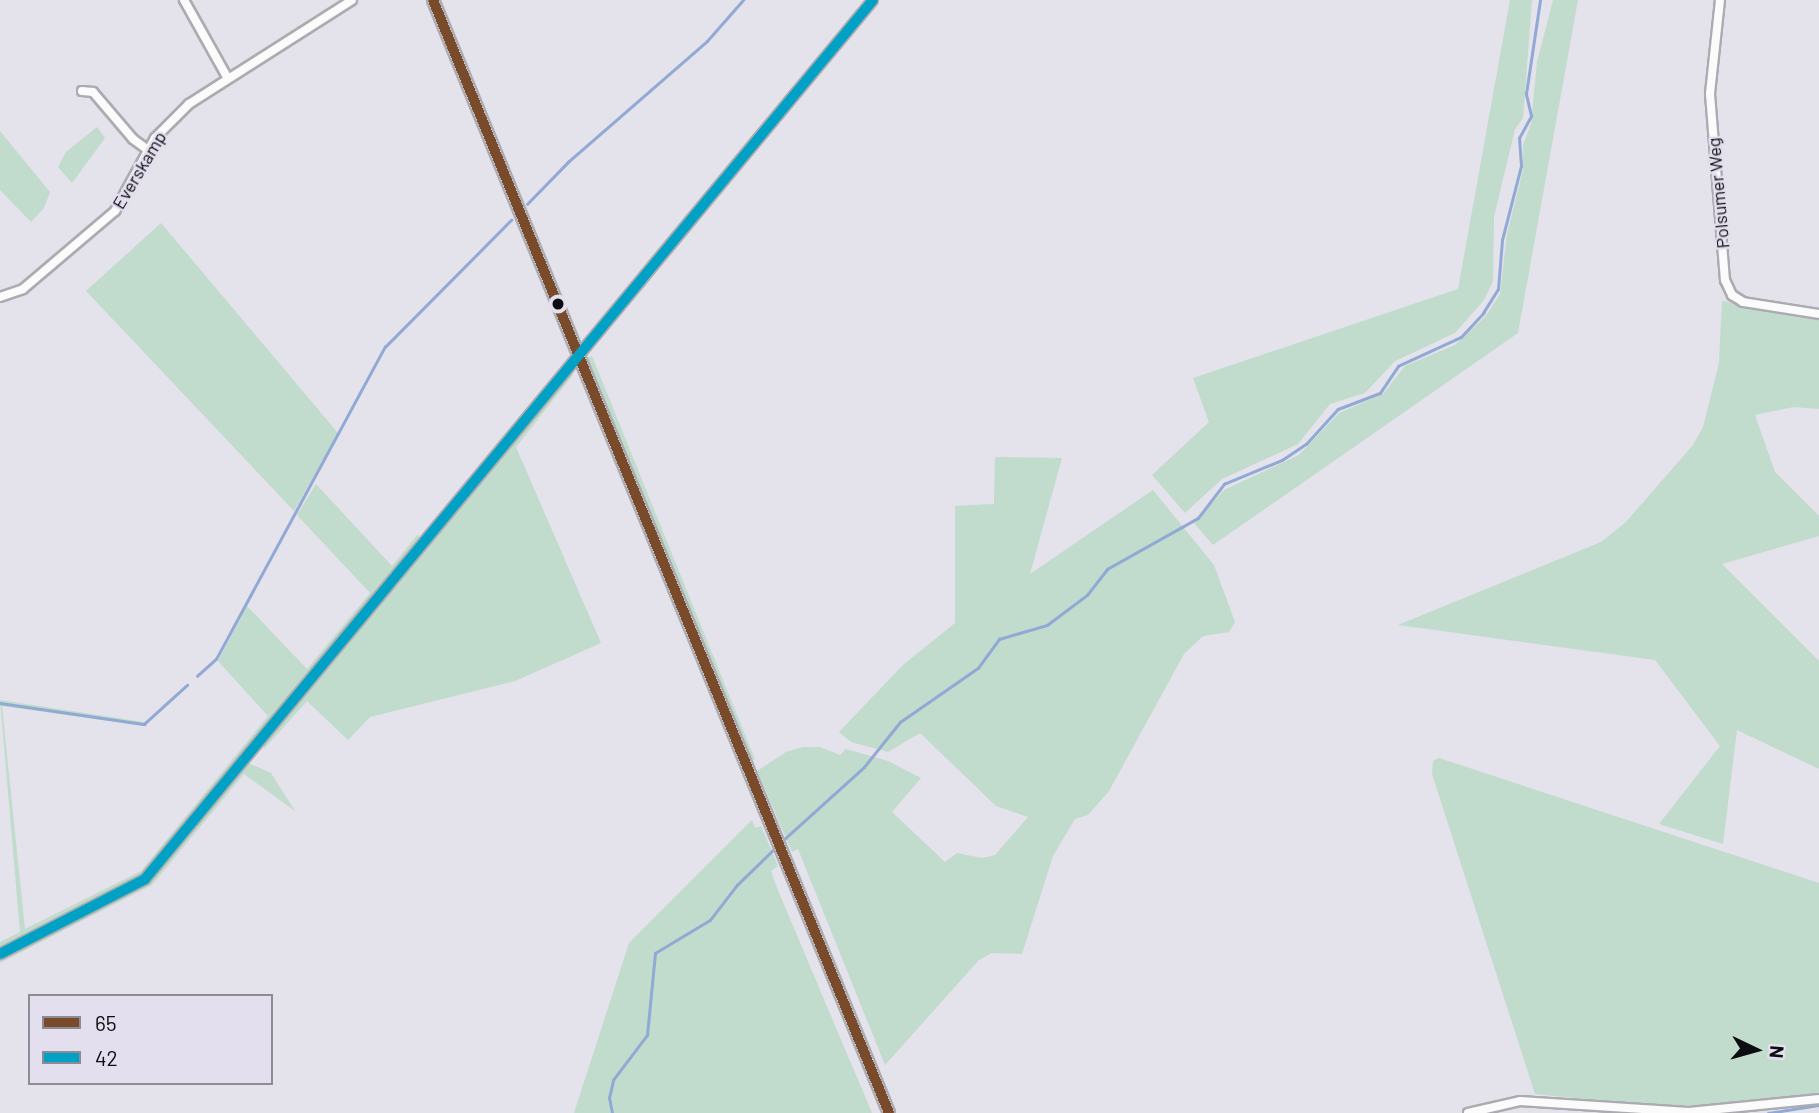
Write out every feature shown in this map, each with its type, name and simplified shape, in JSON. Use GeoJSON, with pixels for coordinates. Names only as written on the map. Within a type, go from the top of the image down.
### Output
{"type":"FeatureCollection","features":[{"type":"Feature","properties":{"kind":"street"},"geometry":{"type":"LineString","coordinates":[[184,0],[227,77]]}},
{"type":"Feature","properties":{"kind":"street","name":"Everskamp"},"geometry":{"type":"LineString","coordinates":[[0,297],[23,289],[115,211],[148,150],[164,127],[227,77],[352,0]]}},
{"type":"Feature","properties":{"kind":"street"},"geometry":{"type":"LineString","coordinates":[[433,0],[889,1113]]}},
{"type":"Feature","properties":{"kind":"street"},"geometry":{"type":"LineString","coordinates":[[0,954],[145,879],[578,352],[873,0]]}},
{"type":"Feature","properties":{"kind":"street","name":"Polsumer Weg"},"geometry":{"type":"LineString","coordinates":[[1720,0],[1710,94],[1725,280],[1732,295],[1743,302],[1819,314]]}},
{"type":"Feature","properties":{"kind":"street"},"geometry":{"type":"LineString","coordinates":[[82,91],[93,92],[133,139],[148,150]]}},
{"type":"Feature","properties":{"kind":"street"},"geometry":{"type":"LineString","coordinates":[[1468,1113],[1520,1101],[1689,1112],[1819,1099]]}},
{"type":"Feature","properties":{"kind":"green space"},"geometry":{"type":"Polygon","coordinates":[[[1510,0],[1532,0],[1523,118],[1515,129],[1494,217],[1493,281],[1484,300],[1455,333],[1395,361],[1365,393],[1330,404],[1298,444],[1222,479],[1185,513],[1152,475],[1209,422],[1193,378],[1458,289],[1510,0]]]}},
{"type":"Feature","properties":{"kind":"green space"},"geometry":{"type":"Polygon","coordinates":[[[1553,0],[1578,0],[1518,333],[1213,545],[1194,523],[1224,490],[1299,455],[1339,413],[1383,394],[1405,366],[1455,345],[1485,317],[1500,294],[1507,234],[1523,170],[1523,145],[1531,124],[1537,62],[1553,0]]]}},
{"type":"Feature","properties":{"kind":"green space"},"geometry":{"type":"Polygon","coordinates":[[[97,127],[105,138],[72,183],[58,167],[66,152],[97,127]]]}},
{"type":"Feature","properties":{"kind":"green space"},"geometry":{"type":"Polygon","coordinates":[[[0,131],[50,192],[44,208],[31,222],[0,190],[0,131]]]}},
{"type":"Feature","properties":{"kind":"green space"},"geometry":{"type":"Polygon","coordinates":[[[161,223],[338,433],[294,511],[86,291],[161,223]]]}},
{"type":"Feature","properties":{"kind":"green space"},"geometry":{"type":"Polygon","coordinates":[[[1722,301],[1819,317],[1819,409],[1794,407],[1755,415],[1775,472],[1819,516],[1819,536],[1722,564],[1819,661],[1819,769],[1737,730],[1723,844],[1659,824],[1720,746],[1655,660],[1398,625],[1601,542],[1625,523],[1693,445],[1703,427],[1719,363],[1722,301]]]}},
{"type":"Feature","properties":{"kind":"green space"},"geometry":{"type":"Polygon","coordinates":[[[592,356],[755,759],[748,762],[586,359],[592,356]]]}},
{"type":"Feature","properties":{"kind":"green space"},"geometry":{"type":"Polygon","coordinates":[[[567,372],[573,375],[516,447],[601,643],[515,681],[370,717],[348,740],[307,701],[264,749],[263,744],[567,372]]]}},
{"type":"Feature","properties":{"kind":"green space"},"geometry":{"type":"Polygon","coordinates":[[[995,457],[1062,458],[1030,574],[1153,490],[1214,565],[1235,622],[1229,632],[1203,636],[1184,654],[1109,791],[1088,815],[1075,819],[1053,856],[1022,954],[992,953],[979,960],[885,1065],[798,849],[792,852],[757,771],[786,752],[803,747],[820,747],[840,755],[846,749],[888,761],[921,778],[892,812],[945,862],[957,853],[982,858],[995,855],[1028,817],[996,806],[920,733],[888,752],[851,742],[839,732],[903,665],[955,623],[955,506],[994,504],[995,457]]]}},
{"type":"Feature","properties":{"kind":"green space"},"geometry":{"type":"Polygon","coordinates":[[[316,484],[392,566],[418,534],[420,541],[150,869],[0,949],[0,942],[20,932],[0,700],[144,722],[145,726],[2,706],[25,929],[141,871],[268,716],[218,661],[247,606],[307,669],[370,593],[297,515],[316,484]]]}},
{"type":"Feature","properties":{"kind":"green space"},"geometry":{"type":"Polygon","coordinates":[[[1439,758],[1819,883],[1819,1093],[1712,1105],[1642,1105],[1535,1094],[1432,774],[1433,761],[1439,758]]]}},
{"type":"Feature","properties":{"kind":"green space"},"geometry":{"type":"Polygon","coordinates":[[[248,763],[271,773],[295,811],[244,774],[152,885],[0,963],[0,957],[153,876],[248,763]]]}},
{"type":"Feature","properties":{"kind":"green space"},"geometry":{"type":"Polygon","coordinates":[[[752,820],[755,828],[761,826],[778,866],[771,871],[777,888],[872,1113],[574,1113],[629,943],[752,820]]]}},
{"type":"Feature","properties":{"kind":"waterway"},"geometry":{"type":"LineString","coordinates":[[527,204],[568,162],[707,41],[743,0]]}},
{"type":"Feature","properties":{"kind":"waterway"},"geometry":{"type":"LineString","coordinates":[[780,843],[864,767],[900,722],[978,668],[999,639],[1047,625],[1087,595],[1107,569],[1198,518],[1224,484],[1282,460],[1306,444],[1338,409],[1380,393],[1398,366],[1461,337],[1483,313],[1498,289],[1502,240],[1521,166],[1519,138],[1531,116],[1526,94],[1540,0]]}},
{"type":"Feature","properties":{"kind":"waterway"},"geometry":{"type":"LineString","coordinates":[[197,676],[216,659],[385,347],[511,220]]}},
{"type":"Feature","properties":{"kind":"waterway"},"geometry":{"type":"LineString","coordinates":[[0,703],[144,724],[187,685]]}},
{"type":"Feature","properties":{"kind":"waterway"},"geometry":{"type":"LineString","coordinates":[[612,1113],[609,1098],[613,1080],[647,1035],[655,953],[710,920],[737,885],[775,848]]}},
{"type":"Feature","properties":{"kind":"waterway"},"geometry":{"type":"LineString","coordinates":[[1768,1113],[1819,1105]]}},
{"type":"Feature","properties":{"kind":"transit line","name":"65"},"geometry":{"type":"LineString","coordinates":[[433,0],[889,1113]]}},
{"type":"Feature","properties":{"kind":"transit line","name":"42"},"geometry":{"type":"LineString","coordinates":[[0,954],[145,879],[873,0]]}}]}
